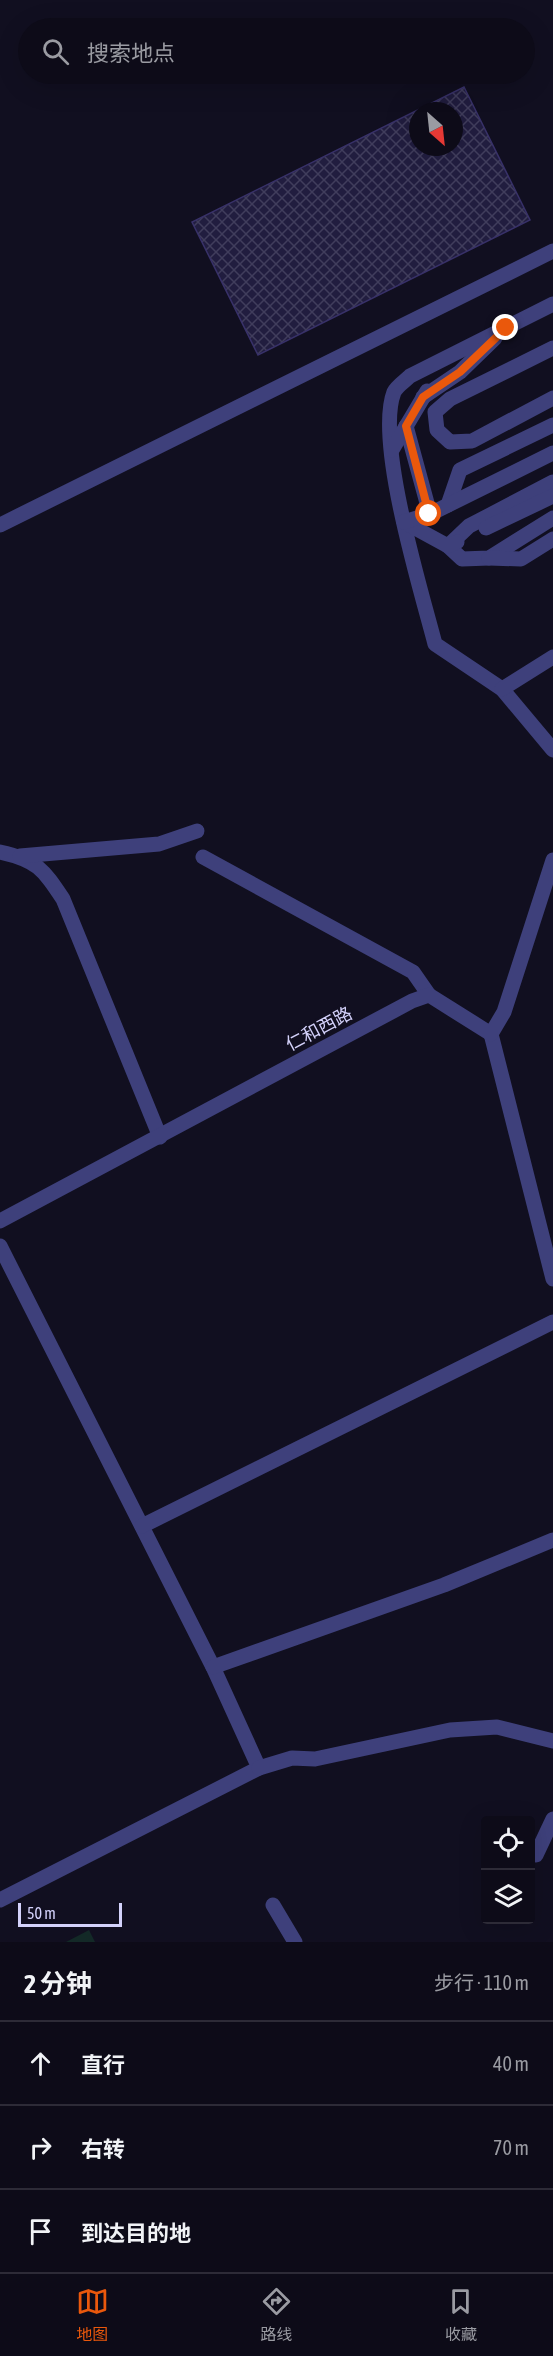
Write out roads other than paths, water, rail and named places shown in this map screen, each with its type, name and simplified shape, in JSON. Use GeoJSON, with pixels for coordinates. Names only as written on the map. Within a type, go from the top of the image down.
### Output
{"type":"FeatureCollection","features":[{"type":"Feature","properties":{"kind":"street"},"geometry":{"type":"LineString","coordinates":[[0,525],[553,251]]}},
{"type":"Feature","properties":{"kind":"street"},"geometry":{"type":"LineString","coordinates":[[553,304],[410,376],[395,390],[389,416],[404,522],[435,644],[502,689],[553,750]]}},
{"type":"Feature","properties":{"kind":"street"},"geometry":{"type":"LineString","coordinates":[[423,397],[460,372],[506,328]]}},
{"type":"Feature","properties":{"kind":"street"},"geometry":{"type":"LineString","coordinates":[[553,348],[450,399],[435,412],[437,430],[450,442],[472,441],[553,398]]}},
{"type":"Feature","properties":{"kind":"street"},"geometry":{"type":"LineString","coordinates":[[392,450],[447,357]]}},
{"type":"Feature","properties":{"kind":"street"},"geometry":{"type":"LineString","coordinates":[[448,505],[460,471],[553,425]]}},
{"type":"Feature","properties":{"kind":"street"},"geometry":{"type":"LineString","coordinates":[[406,426],[429,514]]}},
{"type":"Feature","properties":{"kind":"street"},"geometry":{"type":"LineString","coordinates":[[404,522],[429,514],[553,453]]}},
{"type":"Feature","properties":{"kind":"street"},"geometry":{"type":"LineString","coordinates":[[448,546],[469,526],[553,482]]}},
{"type":"Feature","properties":{"kind":"street"},"geometry":{"type":"LineString","coordinates":[[448,546],[553,496]]}},
{"type":"Feature","properties":{"kind":"street"},"geometry":{"type":"LineString","coordinates":[[489,558],[553,518]]}},
{"type":"Feature","properties":{"kind":"street"},"geometry":{"type":"LineString","coordinates":[[404,522],[448,546],[462,560],[489,558],[521,560],[553,538]]}},
{"type":"Feature","properties":{"kind":"street"},"geometry":{"type":"LineString","coordinates":[[502,689],[553,657]]}},
{"type":"Feature","properties":{"kind":"street"},"geometry":{"type":"LineString","coordinates":[[19,856],[159,844],[197,831]]}},
{"type":"Feature","properties":{"kind":"street"},"geometry":{"type":"LineString","coordinates":[[0,852],[19,856],[42,868],[63,899],[160,1137]]}},
{"type":"Feature","properties":{"kind":"street"},"geometry":{"type":"LineString","coordinates":[[203,857],[413,972],[429,995],[491,1034],[553,1279]]}},
{"type":"Feature","properties":{"kind":"street"},"geometry":{"type":"LineString","coordinates":[[491,1034],[504,1012],[553,860]]}},
{"type":"Feature","properties":{"kind":"street","name":"仁和西路"},"geometry":{"type":"LineString","coordinates":[[0,1221],[412,1001],[429,995]]}},
{"type":"Feature","properties":{"kind":"street"},"geometry":{"type":"LineString","coordinates":[[0,1246],[213,1667],[259,1768]]}},
{"type":"Feature","properties":{"kind":"street"},"geometry":{"type":"LineString","coordinates":[[142,1526],[553,1322]]}},
{"type":"Feature","properties":{"kind":"street"},"geometry":{"type":"LineString","coordinates":[[213,1667],[444,1586],[553,1540]]}},
{"type":"Feature","properties":{"kind":"street"},"geometry":{"type":"LineString","coordinates":[[0,1900],[259,1768],[292,1758],[315,1759],[450,1730],[497,1727],[553,1741]]}},
{"type":"Feature","properties":{"kind":"street"},"geometry":{"type":"LineString","coordinates":[[536,1855],[553,1819]]}},
{"type":"Feature","properties":{"kind":"street"},"geometry":{"type":"LineString","coordinates":[[273,1905],[295,1942]]}}]}
